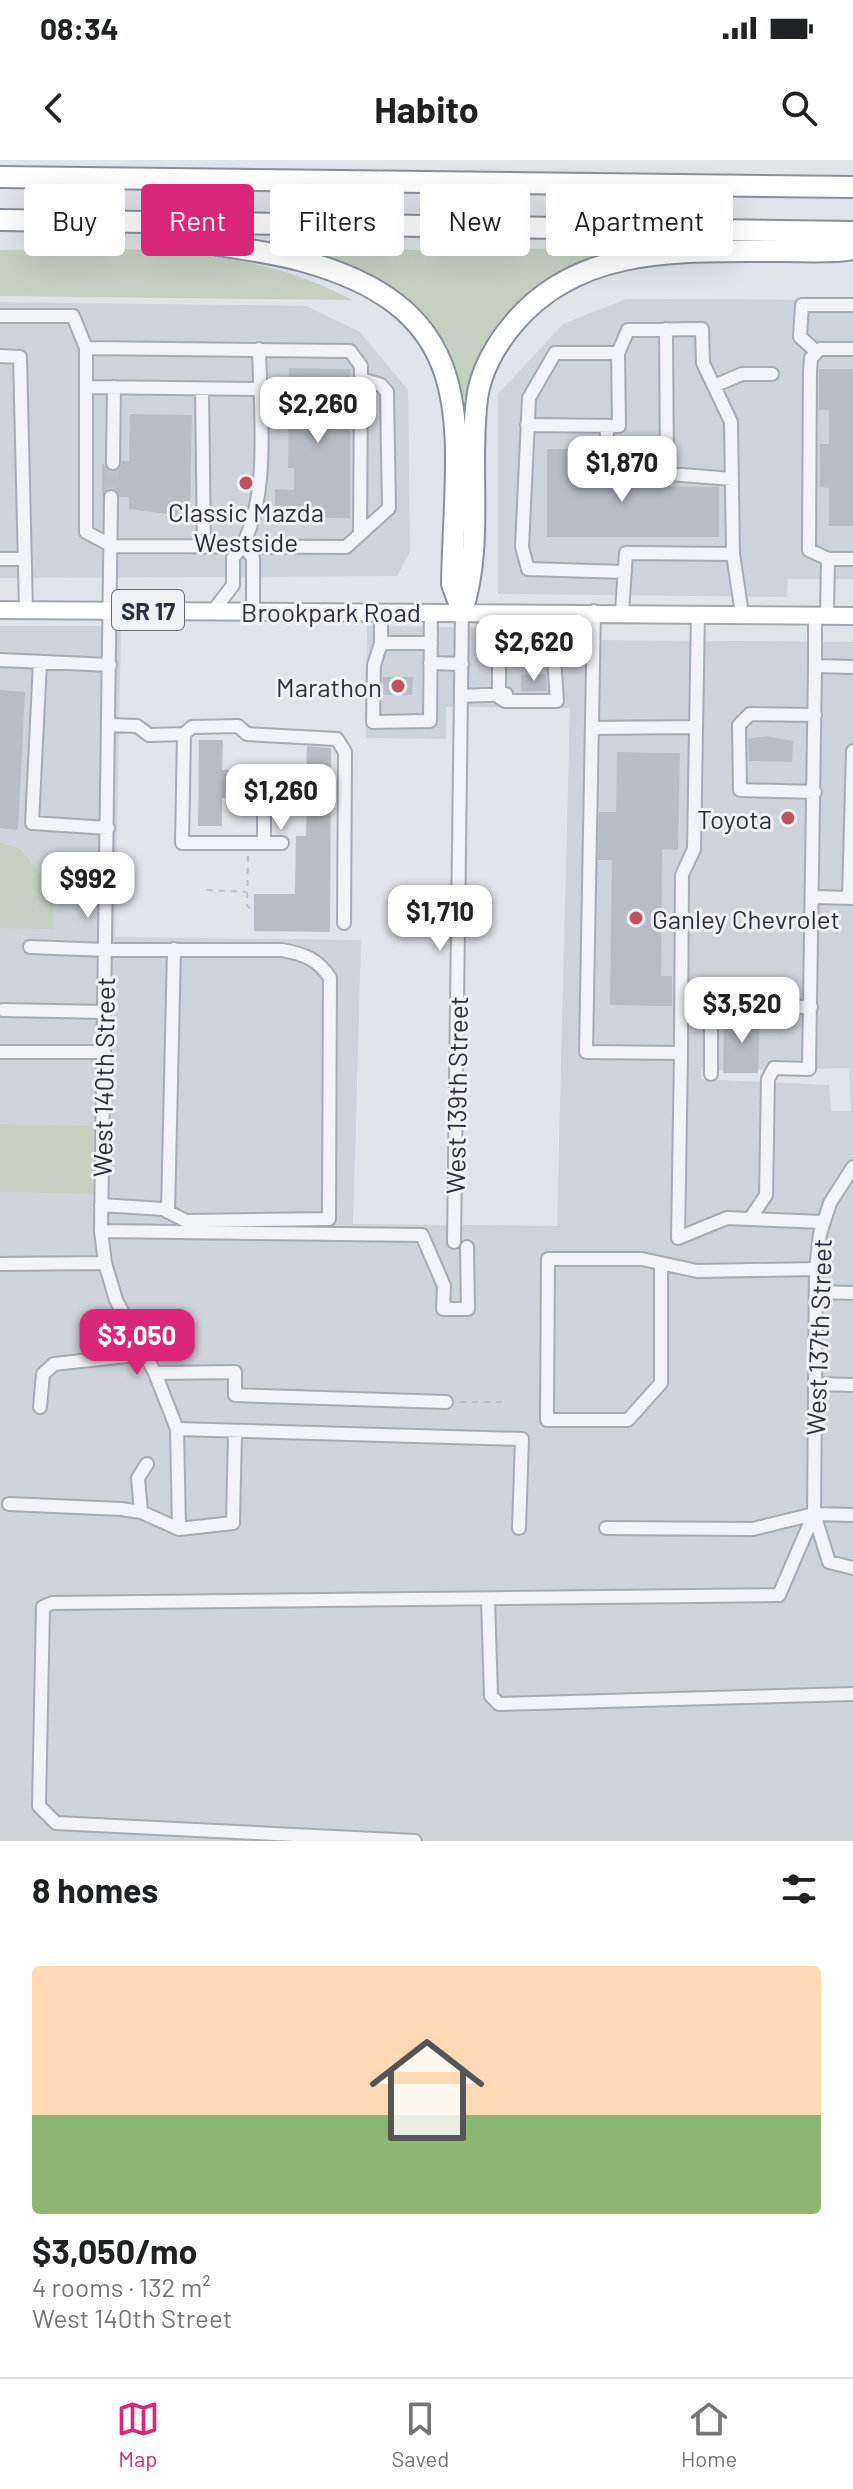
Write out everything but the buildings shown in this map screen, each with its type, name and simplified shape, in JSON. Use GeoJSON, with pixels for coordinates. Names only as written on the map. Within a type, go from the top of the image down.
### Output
{"type":"FeatureCollection","features":[{"type":"Feature","properties":{"kind":"highway"},"geometry":{"type":"LineString","coordinates":[[0,177],[853,187]]}},
{"type":"Feature","properties":{"kind":"highway"},"geometry":{"type":"LineString","coordinates":[[0,220],[141,222]]}},
{"type":"Feature","properties":{"kind":"highway"},"geometry":{"type":"LineString","coordinates":[[254,223],[853,232]]}},
{"type":"Feature","properties":{"kind":"highway"},"geometry":{"type":"LineString","coordinates":[[462,611],[471,584],[473,447],[478,394],[496,347],[522,313],[563,281],[605,263],[633,258],[853,249]]}},
{"type":"Feature","properties":{"kind":"highway"},"geometry":{"type":"LineString","coordinates":[[254,251],[301,260],[355,279],[390,297],[429,336],[446,368],[453,399],[452,584],[462,611]]}},
{"type":"Feature","properties":{"kind":"main road","name":"Brookpark Road"},"geometry":{"type":"LineString","coordinates":[[0,610],[594,611],[853,616]]}},
{"type":"Feature","properties":{"kind":"street"},"geometry":{"type":"LineString","coordinates":[[817,352],[800,337],[802,305],[853,305]]}},
{"type":"Feature","properties":{"kind":"street"},"geometry":{"type":"LineString","coordinates":[[0,316],[73,316],[86,348],[86,532],[112,546],[346,547],[389,508],[387,392],[372,380],[361,379]]}},
{"type":"Feature","properties":{"kind":"street"},"geometry":{"type":"LineString","coordinates":[[666,329],[667,474]]}},
{"type":"Feature","properties":{"kind":"street"},"geometry":{"type":"LineString","coordinates":[[527,425],[619,426],[618,353],[628,330],[702,329],[703,363],[731,422],[733,554],[742,614]]}},
{"type":"Feature","properties":{"kind":"street"},"geometry":{"type":"LineString","coordinates":[[86,348],[350,351],[361,366],[360,534]]}},
{"type":"Feature","properties":{"kind":"street"},"geometry":{"type":"LineString","coordinates":[[214,610],[229,593],[233,558],[244,546],[259,496],[259,349]]}},
{"type":"Feature","properties":{"kind":"street"},"geometry":{"type":"LineString","coordinates":[[853,349],[817,352],[811,358],[809,550],[828,559],[853,559]]}},
{"type":"Feature","properties":{"kind":"street"},"geometry":{"type":"LineString","coordinates":[[618,353],[555,353],[529,398],[522,547],[528,569],[625,572]]}},
{"type":"Feature","properties":{"kind":"street"},"geometry":{"type":"LineString","coordinates":[[0,356],[20,357],[26,609]]}},
{"type":"Feature","properties":{"kind":"street"},"geometry":{"type":"LineString","coordinates":[[714,386],[742,374],[772,374]]}},
{"type":"Feature","properties":{"kind":"street"},"geometry":{"type":"LineString","coordinates":[[86,387],[260,389]]}},
{"type":"Feature","properties":{"kind":"street"},"geometry":{"type":"LineString","coordinates":[[113,463],[114,387]]}},
{"type":"Feature","properties":{"kind":"street"},"geometry":{"type":"LineString","coordinates":[[202,389],[204,547]]}},
{"type":"Feature","properties":{"kind":"street"},"geometry":{"type":"LineString","coordinates":[[607,426],[607,469],[732,479]]}},
{"type":"Feature","properties":{"kind":"street","name":"West 140th Street"},"geometry":{"type":"LineString","coordinates":[[111,497],[101,1231],[105,1263],[116,1300],[155,1373],[177,1429],[179,1529]]}},
{"type":"Feature","properties":{"kind":"street"},"geometry":{"type":"LineString","coordinates":[[244,546],[253,558],[253,611]]}},
{"type":"Feature","properties":{"kind":"street"},"geometry":{"type":"LineString","coordinates":[[622,612],[626,553],[733,554]]}},
{"type":"Feature","properties":{"kind":"street"},"geometry":{"type":"LineString","coordinates":[[0,559],[25,559]]}},
{"type":"Feature","properties":{"kind":"street"},"geometry":{"type":"LineString","coordinates":[[750,1219],[766,1195],[768,1079],[774,1068],[809,1069],[814,897],[815,666],[828,559]]}},
{"type":"Feature","properties":{"kind":"street"},"geometry":{"type":"LineString","coordinates":[[381,611],[381,643],[374,665],[373,722],[430,721],[431,611]]}},
{"type":"Feature","properties":{"kind":"street","name":"West 139th Street"},"geometry":{"type":"LineString","coordinates":[[454,1242],[462,611]]}},
{"type":"Feature","properties":{"kind":"street"},"geometry":{"type":"LineString","coordinates":[[594,611],[586,1052],[681,1053]]}},
{"type":"Feature","properties":{"kind":"street"},"geometry":{"type":"LineString","coordinates":[[462,696],[499,697],[505,701],[557,701],[556,658],[551,651],[551,613]]}},
{"type":"Feature","properties":{"kind":"street"},"geometry":{"type":"LineString","coordinates":[[698,613],[694,849],[682,875],[678,1238],[727,1218],[823,1222]]}},
{"type":"Feature","properties":{"kind":"street"},"geometry":{"type":"LineString","coordinates":[[381,643],[431,643]]}},
{"type":"Feature","properties":{"kind":"street"},"geometry":{"type":"LineString","coordinates":[[499,697],[499,651],[551,651]]}},
{"type":"Feature","properties":{"kind":"street"},"geometry":{"type":"LineString","coordinates":[[0,660],[110,665]]}},
{"type":"Feature","properties":{"kind":"street"},"geometry":{"type":"LineString","coordinates":[[40,662],[32,823],[108,828]]}},
{"type":"Feature","properties":{"kind":"street"},"geometry":{"type":"LineString","coordinates":[[430,663],[462,664]]}},
{"type":"Feature","properties":{"kind":"street"},"geometry":{"type":"LineString","coordinates":[[815,666],[853,667]]}},
{"type":"Feature","properties":{"kind":"street"},"geometry":{"type":"LineString","coordinates":[[815,715],[750,714],[739,725],[740,790],[815,792]]}},
{"type":"Feature","properties":{"kind":"street"},"geometry":{"type":"LineString","coordinates":[[109,725],[137,726],[149,735],[184,734],[192,727],[238,726],[247,734],[337,739],[345,752],[344,923]]}},
{"type":"Feature","properties":{"kind":"street"},"geometry":{"type":"LineString","coordinates":[[592,728],[696,727]]}},
{"type":"Feature","properties":{"kind":"street"},"geometry":{"type":"LineString","coordinates":[[184,734],[182,843],[282,843]]}},
{"type":"Feature","properties":{"kind":"street"},"geometry":{"type":"LineString","coordinates":[[814,897],[851,898],[853,751]]}},
{"type":"Feature","properties":{"kind":"street"},"geometry":{"type":"LineString","coordinates":[[264,799],[264,843]]}},
{"type":"Feature","properties":{"kind":"street"},"geometry":{"type":"LineString","coordinates":[[30,947],[282,950],[305,954],[321,964],[330,978],[329,1219],[186,1221],[168,1212],[101,1205]]}},
{"type":"Feature","properties":{"kind":"street"},"geometry":{"type":"LineString","coordinates":[[168,1212],[174,949]]}},
{"type":"Feature","properties":{"kind":"street"},"geometry":{"type":"LineString","coordinates":[[711,1074],[711,1006],[811,1007]]}},
{"type":"Feature","properties":{"kind":"street"},"geometry":{"type":"LineString","coordinates":[[3,1010],[105,1012]]}},
{"type":"Feature","properties":{"kind":"street"},"geometry":{"type":"LineString","coordinates":[[0,1052],[104,1052]]}},
{"type":"Feature","properties":{"kind":"street","name":"West 137th Street"},"geometry":{"type":"LineString","coordinates":[[814,1514],[816,1269],[823,1222],[839,1185],[853,1167]]}},
{"type":"Feature","properties":{"kind":"street"},"geometry":{"type":"LineString","coordinates":[[101,1231],[422,1235],[444,1286],[443,1309],[468,1309],[467,1247]]}},
{"type":"Feature","properties":{"kind":"street"},"geometry":{"type":"LineString","coordinates":[[661,1263],[661,1383],[628,1420],[547,1420],[548,1259],[642,1259],[661,1263],[697,1271],[816,1269]]}},
{"type":"Feature","properties":{"kind":"street"},"geometry":{"type":"LineString","coordinates":[[0,1264],[105,1263]]}},
{"type":"Feature","properties":{"kind":"street"},"geometry":{"type":"LineString","coordinates":[[816,1292],[853,1293]]}},
{"type":"Feature","properties":{"kind":"street"},"geometry":{"type":"LineString","coordinates":[[40,1407],[43,1374],[54,1364],[145,1354]]}},
{"type":"Feature","properties":{"kind":"street"},"geometry":{"type":"LineString","coordinates":[[155,1373],[235,1372],[235,1395],[446,1402]]}},
{"type":"Feature","properties":{"kind":"street"},"geometry":{"type":"LineString","coordinates":[[816,1384],[853,1385]]}},
{"type":"Feature","properties":{"kind":"street"},"geometry":{"type":"LineString","coordinates":[[177,1429],[192,1427],[235,1432],[522,1439],[519,1528]]}},
{"type":"Feature","properties":{"kind":"street"},"geometry":{"type":"LineString","coordinates":[[9,1504],[70,1505],[141,1512],[179,1529],[233,1523],[235,1432]]}},
{"type":"Feature","properties":{"kind":"street"},"geometry":{"type":"LineString","coordinates":[[141,1512],[138,1478],[147,1464]]}},
{"type":"Feature","properties":{"kind":"street"},"geometry":{"type":"LineString","coordinates":[[814,1514],[823,1553],[829,1562],[853,1568]]}},
{"type":"Feature","properties":{"kind":"street"},"geometry":{"type":"LineString","coordinates":[[415,1841],[56,1823],[39,1806],[43,1607],[52,1603],[779,1595],[814,1514]]}},
{"type":"Feature","properties":{"kind":"street"},"geometry":{"type":"LineString","coordinates":[[606,1528],[753,1529],[814,1514],[853,1515]]}},
{"type":"Feature","properties":{"kind":"street"},"geometry":{"type":"LineString","coordinates":[[488,1599],[491,1696],[499,1704],[853,1694]]}},
{"type":"Feature","properties":{"kind":"path"},"geometry":{"type":"LineString","coordinates":[[248,854],[247,906],[253,910]]}},
{"type":"Feature","properties":{"kind":"path"},"geometry":{"type":"LineString","coordinates":[[207,890],[247,892]]}},
{"type":"Feature","properties":{"kind":"path"},"geometry":{"type":"LineString","coordinates":[[446,1402],[502,1402]]}},
{"type":"Feature","properties":{"kind":"shaded area"},"geometry":{"type":"Polygon","coordinates":[[[626,299],[853,300],[853,579],[788,579],[787,597],[498,594],[498,394],[563,324],[626,299]]]}},
{"type":"Feature","properties":{"kind":"shaded area"},"geometry":{"type":"Polygon","coordinates":[[[0,302],[306,306],[360,332],[408,390],[410,552],[397,576],[0,578],[0,302]]]}},
{"type":"Feature","properties":{"kind":"shaded area"},"geometry":{"type":"Polygon","coordinates":[[[0,626],[121,626],[115,937],[361,940],[353,1224],[557,1226],[570,708],[446,707],[446,739],[366,738],[367,626],[572,629],[573,640],[853,642],[853,1841],[0,1841],[0,1192],[92,1194],[93,1127],[0,1124],[0,928],[54,928],[53,889],[21,849],[0,842],[0,626]],[[849,1068],[701,1071],[701,1079],[829,1085],[831,1111],[851,1111],[849,1068]]]}},
{"type":"Feature","properties":{"kind":"green space"},"geometry":{"type":"Polygon","coordinates":[[[530,249],[546,249],[546,256],[606,256],[556,276],[470,396],[461,397],[448,357],[432,330],[298,256],[404,256],[404,250],[420,250],[420,256],[530,256],[530,249]]]}},
{"type":"Feature","properties":{"kind":"green space"},"geometry":{"type":"Polygon","coordinates":[[[0,250],[24,250],[24,256],[125,256],[125,250],[141,250],[141,256],[209,256],[268,267],[311,281],[352,300],[0,296],[0,250]]]}},
{"type":"Feature","properties":{"kind":"green space"},"geometry":{"type":"Polygon","coordinates":[[[0,842],[21,849],[53,890],[54,929],[0,928],[0,842]]]}},
{"type":"Feature","properties":{"kind":"green space"},"geometry":{"type":"Polygon","coordinates":[[[0,1124],[93,1126],[93,1194],[0,1192],[0,1124]]]}},
{"type":"Feature","properties":{"kind":"tunnel"},"geometry":{"type":"LineString","coordinates":[[111,497],[113,463]]}},
{"type":"Feature","properties":{"kind":"place","name":"Classic Mazda Westside"},"geometry":{"type":"Point","coordinates":[246,483]}},
{"type":"Feature","properties":{"kind":"place","name":"Marathon"},"geometry":{"type":"Point","coordinates":[398,686]}},
{"type":"Feature","properties":{"kind":"place","name":"Toyota"},"geometry":{"type":"Point","coordinates":[788,818]}},
{"type":"Feature","properties":{"kind":"place","name":"Ganley Chevrolet"},"geometry":{"type":"Point","coordinates":[636,918]}}]}
